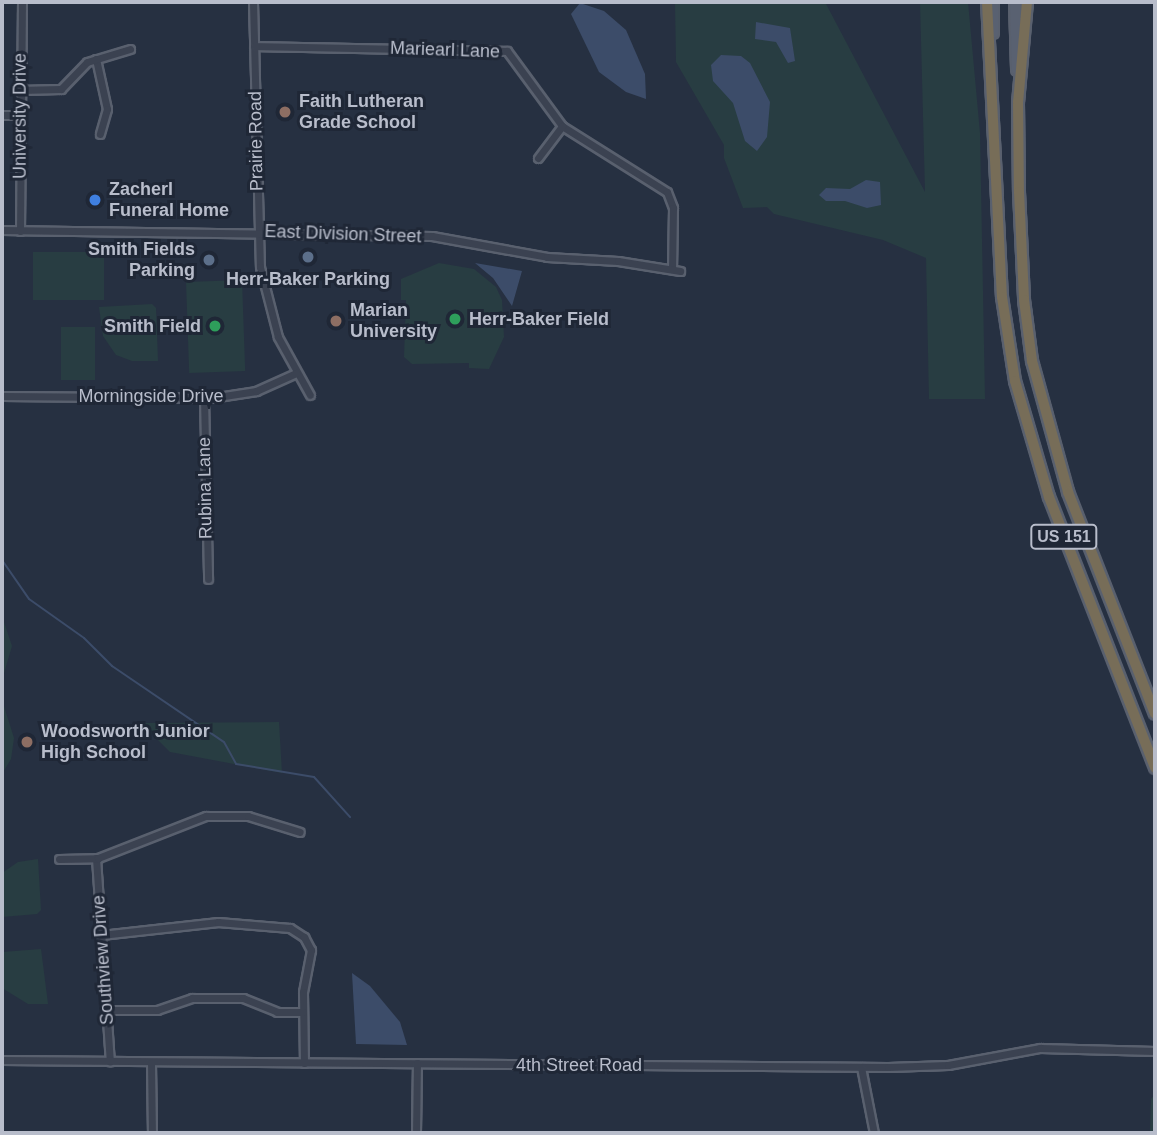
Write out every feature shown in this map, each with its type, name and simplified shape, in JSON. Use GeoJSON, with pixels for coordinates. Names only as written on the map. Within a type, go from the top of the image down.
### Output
{"type":"FeatureCollection","features":[{"type":"Feature","properties":{"kind":"highway"},"geometry":{"type":"LineString","coordinates":[[987,2],[994,65]]}},
{"type":"Feature","properties":{"kind":"highway"},"geometry":{"type":"LineString","coordinates":[[1018,102],[1027,2]]}},
{"type":"Feature","properties":{"kind":"highway","name":"US 151"},"geometry":{"type":"LineString","coordinates":[[994,65],[998,239],[1002,298],[1015,381],[1035,455],[1155,768]]}},
{"type":"Feature","properties":{"kind":"highway","name":"US 151"},"geometry":{"type":"LineString","coordinates":[[1018,102],[1020,248],[1024,300],[1038,387],[1056,457],[1155,714]]}},
{"type":"Feature","properties":{"kind":"main road","name":"US 151"},"geometry":{"type":"LineString","coordinates":[[993,2],[994,65]]}},
{"type":"Feature","properties":{"kind":"main road","name":"US 151"},"geometry":{"type":"LineString","coordinates":[[1015,2],[1018,102]]}},
{"type":"Feature","properties":{"kind":"street","name":"University Drive"},"geometry":{"type":"LineString","coordinates":[[20,231],[19,90],[22,2]]}},
{"type":"Feature","properties":{"kind":"street","name":"Prairie Road"},"geometry":{"type":"LineString","coordinates":[[253,2],[258,231],[269,311],[296,373],[310,395]]}},
{"type":"Feature","properties":{"kind":"street","name":"Mariearl Lane"},"geometry":{"type":"LineString","coordinates":[[254,46],[502,50],[516,59],[540,102],[562,126],[667,192],[673,208],[676,270]]}},
{"type":"Feature","properties":{"kind":"street"},"geometry":{"type":"LineString","coordinates":[[19,90],[61,89],[83,65],[130,49]]}},
{"type":"Feature","properties":{"kind":"street"},"geometry":{"type":"LineString","coordinates":[[96,59],[107,109],[100,134]]}},
{"type":"Feature","properties":{"kind":"street"},"geometry":{"type":"LineString","coordinates":[[2,115],[20,115]]}},
{"type":"Feature","properties":{"kind":"street"},"geometry":{"type":"LineString","coordinates":[[538,158],[562,126]]}},
{"type":"Feature","properties":{"kind":"street","name":"East Division Street"},"geometry":{"type":"LineString","coordinates":[[2,230],[258,231],[448,238],[547,257],[676,270]]}},
{"type":"Feature","properties":{"kind":"street","name":"Morningside Drive"},"geometry":{"type":"LineString","coordinates":[[2,396],[204,398],[255,391],[296,373]]}},
{"type":"Feature","properties":{"kind":"street","name":"Rubina Lane"},"geometry":{"type":"LineString","coordinates":[[204,398],[208,579]]}},
{"type":"Feature","properties":{"kind":"street"},"geometry":{"type":"LineString","coordinates":[[60,859],[96,858],[206,816],[248,816],[300,832]]}},
{"type":"Feature","properties":{"kind":"street","name":"Southview Drive"},"geometry":{"type":"LineString","coordinates":[[96,858],[110,1062]]}},
{"type":"Feature","properties":{"kind":"street"},"geometry":{"type":"LineString","coordinates":[[101,935],[201,922],[290,928],[304,936],[310,950],[303,1012],[304,1063]]}},
{"type":"Feature","properties":{"kind":"street"},"geometry":{"type":"LineString","coordinates":[[106,1010],[157,1010],[192,998],[243,998],[277,1012],[303,1012]]}},
{"type":"Feature","properties":{"kind":"street","name":"4th Street Road"},"geometry":{"type":"LineString","coordinates":[[2,1060],[861,1067],[937,1066],[1058,1047],[1155,1051]]}},
{"type":"Feature","properties":{"kind":"street"},"geometry":{"type":"LineString","coordinates":[[151,1063],[152,1133]]}},
{"type":"Feature","properties":{"kind":"street"},"geometry":{"type":"LineString","coordinates":[[416,1133],[417,1063]]}},
{"type":"Feature","properties":{"kind":"street"},"geometry":{"type":"LineString","coordinates":[[861,1067],[874,1133]]}},
{"type":"Feature","properties":{"kind":"green space"},"geometry":{"type":"Polygon","coordinates":[[[675,2],[825,2],[925,192],[920,2],[968,2],[980,133],[985,399],[929,399],[926,258],[883,240],[774,214],[767,207],[743,208],[724,158],[724,145],[676,62],[675,2]]]}},
{"type":"Feature","properties":{"kind":"green space"},"geometry":{"type":"Polygon","coordinates":[[[33,252],[104,252],[104,300],[33,300],[33,252]]]}},
{"type":"Feature","properties":{"kind":"green space","name":"Herr-Baker Field"},"geometry":{"type":"Polygon","coordinates":[[[439,263],[474,269],[496,287],[502,300],[504,337],[489,369],[469,368],[469,363],[412,364],[404,357],[406,300],[401,300],[401,279],[439,263]]]}},
{"type":"Feature","properties":{"kind":"green space","name":"Smith Field"},"geometry":{"type":"Polygon","coordinates":[[[242,280],[245,371],[189,373],[186,282],[242,280]]]}},
{"type":"Feature","properties":{"kind":"green space","name":"Smith Field"},"geometry":{"type":"Polygon","coordinates":[[[152,304],[156,308],[158,361],[132,361],[116,355],[103,336],[99,307],[152,304]]]}},
{"type":"Feature","properties":{"kind":"green space"},"geometry":{"type":"Polygon","coordinates":[[[61,327],[95,327],[95,380],[61,380],[61,327]]]}},
{"type":"Feature","properties":{"kind":"green space"},"geometry":{"type":"Polygon","coordinates":[[[2,616],[12,646],[2,680],[2,616]]]}},
{"type":"Feature","properties":{"kind":"green space"},"geometry":{"type":"Polygon","coordinates":[[[3,703],[14,738],[11,759],[2,774],[3,703]]]}},
{"type":"Feature","properties":{"kind":"green space"},"geometry":{"type":"Polygon","coordinates":[[[279,722],[282,773],[170,752],[141,723],[279,722]]]}},
{"type":"Feature","properties":{"kind":"green space"},"geometry":{"type":"Polygon","coordinates":[[[38,859],[41,910],[37,914],[2,917],[2,873],[18,862],[38,859]]]}},
{"type":"Feature","properties":{"kind":"green space"},"geometry":{"type":"Polygon","coordinates":[[[41,949],[48,1004],[28,1004],[2,988],[2,952],[41,949]]]}},
{"type":"Feature","properties":{"kind":"green space"},"geometry":{"type":"Polygon","coordinates":[[[1155,1094],[1155,1133],[1150,1133],[1151,1099],[1155,1094]]]}},
{"type":"Feature","properties":{"kind":"water"},"geometry":{"type":"Polygon","coordinates":[[[580,3],[604,11],[626,30],[645,74],[646,99],[626,92],[599,72],[571,14],[580,3]]]}},
{"type":"Feature","properties":{"kind":"water"},"geometry":{"type":"Polygon","coordinates":[[[756,22],[790,28],[795,61],[788,63],[776,42],[755,39],[756,22]]]}},
{"type":"Feature","properties":{"kind":"water"},"geometry":{"type":"Polygon","coordinates":[[[721,55],[741,56],[750,63],[770,102],[767,137],[757,151],[745,141],[733,103],[713,81],[711,65],[721,55]]]}},
{"type":"Feature","properties":{"kind":"water"},"geometry":{"type":"Polygon","coordinates":[[[866,180],[880,182],[881,205],[867,208],[845,201],[826,201],[819,195],[826,188],[850,189],[866,180]]]}},
{"type":"Feature","properties":{"kind":"water"},"geometry":{"type":"Polygon","coordinates":[[[475,263],[522,271],[512,306],[493,278],[475,263]]]}},
{"type":"Feature","properties":{"kind":"water"},"geometry":{"type":"Polygon","coordinates":[[[352,973],[370,986],[400,1022],[407,1045],[356,1044],[352,973]]]}},
{"type":"Feature","properties":{"kind":"waterway"},"geometry":{"type":"LineString","coordinates":[[2,560],[29,599],[84,638],[112,666],[224,742],[236,764],[314,777],[350,817]]}},
{"type":"Feature","properties":{"kind":"place","name":"Faith Lutheran Grade School"},"geometry":{"type":"Point","coordinates":[285,112]}},
{"type":"Feature","properties":{"kind":"place","name":"Zacherl Funeral Home"},"geometry":{"type":"Point","coordinates":[95,200]}},
{"type":"Feature","properties":{"kind":"place","name":"Herr-Baker Parking"},"geometry":{"type":"Point","coordinates":[308,257]}},
{"type":"Feature","properties":{"kind":"place","name":"Smith Fields Parking"},"geometry":{"type":"Point","coordinates":[209,260]}},
{"type":"Feature","properties":{"kind":"place","name":"Herr-Baker Field"},"geometry":{"type":"Point","coordinates":[455,319]}},
{"type":"Feature","properties":{"kind":"place","name":"Marian University"},"geometry":{"type":"Point","coordinates":[336,321]}},
{"type":"Feature","properties":{"kind":"place","name":"Smith Field"},"geometry":{"type":"Point","coordinates":[215,326]}},
{"type":"Feature","properties":{"kind":"place","name":"Woodsworth Junior High School"},"geometry":{"type":"Point","coordinates":[27,742]}}]}
